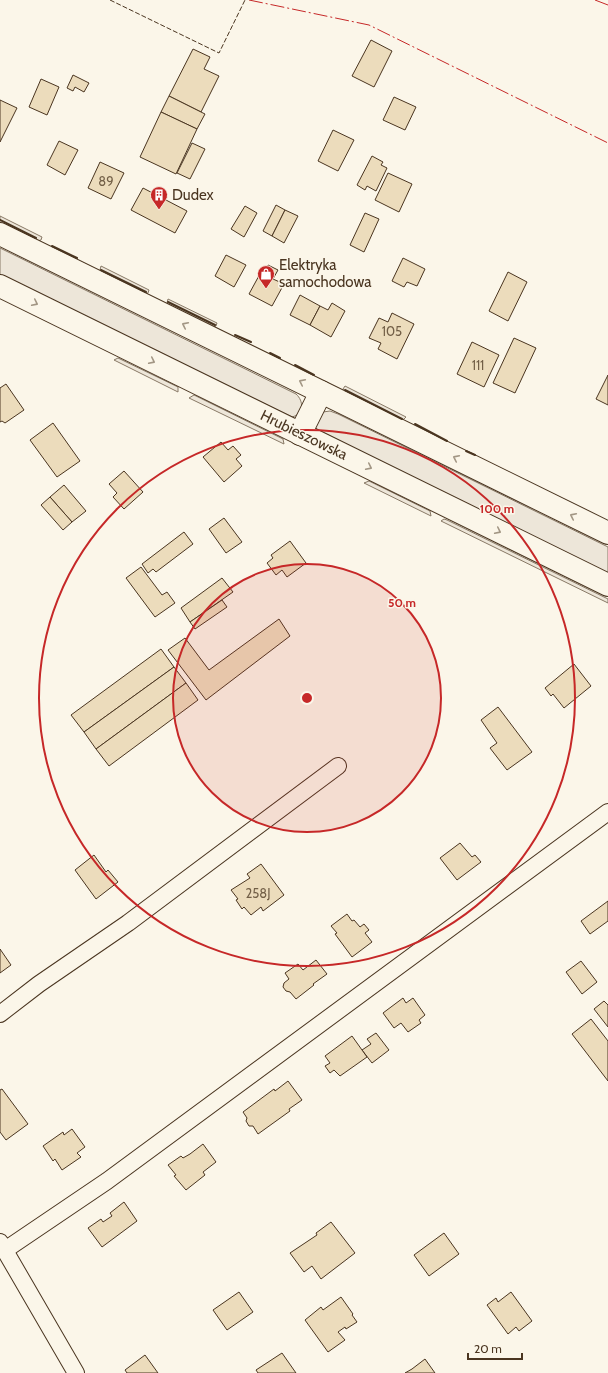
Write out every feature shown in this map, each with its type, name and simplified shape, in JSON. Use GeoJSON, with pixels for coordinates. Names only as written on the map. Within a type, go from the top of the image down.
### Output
{"type":"FeatureCollection","features":[{"type":"Feature","properties":{"kind":"main road"},"geometry":{"type":"LineString","coordinates":[[0,234],[608,533]]}},
{"type":"Feature","properties":{"kind":"main road","name":"Hrubieszowska"},"geometry":{"type":"LineString","coordinates":[[0,286],[608,585]]}},
{"type":"Feature","properties":{"kind":"main road"},"geometry":{"type":"LineString","coordinates":[[300,434],[321,392]]}},
{"type":"Feature","properties":{"kind":"street"},"geometry":{"type":"LineString","coordinates":[[0,1014],[40,984],[128,923],[338,766]]}},
{"type":"Feature","properties":{"kind":"street"},"geometry":{"type":"LineString","coordinates":[[76,1373],[2,1246],[52,1218],[107,1182],[608,812]]}},
{"type":"Feature","properties":{"kind":"shaded area"},"geometry":{"type":"Polygon","coordinates":[[[0,216],[42,237],[41,240],[34,242],[0,225],[0,216]]]}},
{"type":"Feature","properties":{"kind":"shaded area"},"geometry":{"type":"Polygon","coordinates":[[[0,248],[296,394],[300,400],[302,407],[301,410],[292,417],[0,276],[0,248]]]}},
{"type":"Feature","properties":{"kind":"shaded area"},"geometry":{"type":"Polygon","coordinates":[[[101,266],[149,290],[148,293],[143,295],[102,275],[100,270],[101,266]]]}},
{"type":"Feature","properties":{"kind":"shaded area"},"geometry":{"type":"Polygon","coordinates":[[[168,299],[217,323],[216,326],[211,328],[169,308],[167,303],[168,299]]]}},
{"type":"Feature","properties":{"kind":"shaded area"},"geometry":{"type":"Polygon","coordinates":[[[118,358],[178,387],[178,392],[114,360],[118,358]]]}},
{"type":"Feature","properties":{"kind":"shaded area"},"geometry":{"type":"Polygon","coordinates":[[[345,386],[406,417],[399,422],[344,394],[343,389],[345,386]]]}},
{"type":"Feature","properties":{"kind":"shaded area"},"geometry":{"type":"Polygon","coordinates":[[[194,395],[283,439],[284,444],[189,398],[194,395]]]}},
{"type":"Feature","properties":{"kind":"shaded area"},"geometry":{"type":"Polygon","coordinates":[[[330,411],[608,547],[608,576],[316,429],[315,426],[323,412],[330,411]]]}},
{"type":"Feature","properties":{"kind":"shaded area"},"geometry":{"type":"Polygon","coordinates":[[[369,481],[430,511],[431,516],[364,483],[369,481]]]}},
{"type":"Feature","properties":{"kind":"shaded area"},"geometry":{"type":"Polygon","coordinates":[[[444,519],[608,599],[608,603],[441,521],[444,519]]]}},
{"type":"Feature","properties":{"kind":"building"},"geometry":{"type":"Polygon","coordinates":[[[371,40],[392,51],[374,87],[352,76],[371,40]]]}},
{"type":"Feature","properties":{"kind":"building"},"geometry":{"type":"Polygon","coordinates":[[[193,49],[210,57],[204,69],[219,76],[201,112],[169,96],[193,49]]]}},
{"type":"Feature","properties":{"kind":"building"},"geometry":{"type":"Polygon","coordinates":[[[73,75],[89,83],[84,92],[75,87],[73,91],[67,88],[73,75]]]}},
{"type":"Feature","properties":{"kind":"building"},"geometry":{"type":"Polygon","coordinates":[[[41,79],[59,87],[47,115],[29,107],[41,79]]]}},
{"type":"Feature","properties":{"kind":"building"},"geometry":{"type":"Polygon","coordinates":[[[169,96],[205,114],[197,129],[161,112],[169,96]]]}},
{"type":"Feature","properties":{"kind":"building"},"geometry":{"type":"Polygon","coordinates":[[[394,97],[416,107],[405,130],[383,120],[394,97]]]}},
{"type":"Feature","properties":{"kind":"building"},"geometry":{"type":"Polygon","coordinates":[[[0,100],[17,108],[0,142],[0,100]]]}},
{"type":"Feature","properties":{"kind":"building"},"geometry":{"type":"Polygon","coordinates":[[[161,112],[197,129],[176,174],[140,157],[161,112]]]}},
{"type":"Feature","properties":{"kind":"building"},"geometry":{"type":"Polygon","coordinates":[[[333,130],[354,140],[338,171],[318,161],[333,130]]]}},
{"type":"Feature","properties":{"kind":"building"},"geometry":{"type":"Polygon","coordinates":[[[59,141],[78,150],[65,175],[47,165],[59,141]]]}},
{"type":"Feature","properties":{"kind":"building"},"geometry":{"type":"Polygon","coordinates":[[[192,143],[205,149],[190,179],[177,173],[192,143]]]}},
{"type":"Feature","properties":{"kind":"building"},"geometry":{"type":"Polygon","coordinates":[[[372,156],[383,162],[381,165],[387,168],[376,191],[367,186],[365,190],[357,185],[372,156]]]}},
{"type":"Feature","properties":{"kind":"building"},"geometry":{"type":"Polygon","coordinates":[[[100,162],[124,173],[111,199],[88,188],[100,162]]]}},
{"type":"Feature","properties":{"kind":"building"},"geometry":{"type":"Polygon","coordinates":[[[388,173],[412,184],[399,212],[375,200],[388,173]]]}},
{"type":"Feature","properties":{"kind":"building","name":"Dudex"},"geometry":{"type":"Polygon","coordinates":[[[143,188],[187,211],[175,233],[131,210],[143,188]]]}},
{"type":"Feature","properties":{"kind":"building"},"geometry":{"type":"Polygon","coordinates":[[[276,205],[285,210],[272,236],[263,231],[276,205]]]}},
{"type":"Feature","properties":{"kind":"building"},"geometry":{"type":"Polygon","coordinates":[[[245,206],[257,213],[244,237],[231,229],[245,206]]]}},
{"type":"Feature","properties":{"kind":"building"},"geometry":{"type":"Polygon","coordinates":[[[285,210],[298,216],[284,243],[272,236],[285,210]]]}},
{"type":"Feature","properties":{"kind":"building"},"geometry":{"type":"Polygon","coordinates":[[[365,213],[379,219],[364,252],[350,245],[365,213]]]}},
{"type":"Feature","properties":{"kind":"building"},"geometry":{"type":"Polygon","coordinates":[[[226,255],[246,265],[234,287],[215,276],[226,255]]]}},
{"type":"Feature","properties":{"kind":"building"},"geometry":{"type":"Polygon","coordinates":[[[403,258],[425,269],[417,286],[407,282],[404,287],[392,281],[403,258]]]}},
{"type":"Feature","properties":{"kind":"building","name":"Elektryka samochodowa"},"geometry":{"type":"Polygon","coordinates":[[[268,265],[278,270],[273,279],[284,284],[272,306],[249,294],[261,272],[264,274],[268,265]]]}},
{"type":"Feature","properties":{"kind":"building"},"geometry":{"type":"Polygon","coordinates":[[[508,272],[527,282],[508,321],[489,311],[508,272]]]}},
{"type":"Feature","properties":{"kind":"building"},"geometry":{"type":"Polygon","coordinates":[[[300,295],[320,306],[310,325],[290,315],[300,295]]]}},
{"type":"Feature","properties":{"kind":"building"},"geometry":{"type":"Polygon","coordinates":[[[332,303],[345,311],[331,337],[310,325],[320,306],[328,310],[332,303]]]}},
{"type":"Feature","properties":{"kind":"building"},"geometry":{"type":"Polygon","coordinates":[[[392,313],[414,324],[397,359],[378,349],[381,343],[369,338],[379,318],[388,322],[392,313]]]}},
{"type":"Feature","properties":{"kind":"building"},"geometry":{"type":"Polygon","coordinates":[[[514,338],[536,348],[515,393],[493,383],[514,338]]]}},
{"type":"Feature","properties":{"kind":"building"},"geometry":{"type":"Polygon","coordinates":[[[472,342],[499,355],[484,387],[457,374],[472,342]]]}},
{"type":"Feature","properties":{"kind":"building"},"geometry":{"type":"Polygon","coordinates":[[[608,375],[608,405],[596,399],[608,375]]]}},
{"type":"Feature","properties":{"kind":"building"},"geometry":{"type":"Polygon","coordinates":[[[6,384],[24,410],[5,423],[2,421],[0,422],[0,388],[6,384]]]}},
{"type":"Feature","properties":{"kind":"building"},"geometry":{"type":"Polygon","coordinates":[[[53,423],[80,461],[57,477],[30,440],[53,423]]]}},
{"type":"Feature","properties":{"kind":"building"},"geometry":{"type":"Polygon","coordinates":[[[221,442],[228,450],[233,446],[241,455],[236,459],[242,466],[224,482],[203,457],[221,442]]]}},
{"type":"Feature","properties":{"kind":"building"},"geometry":{"type":"Polygon","coordinates":[[[124,471],[143,492],[124,509],[113,497],[117,493],[109,484],[124,471]]]}},
{"type":"Feature","properties":{"kind":"building"},"geometry":{"type":"Polygon","coordinates":[[[64,485],[86,511],[72,522],[50,497],[64,485]]]}},
{"type":"Feature","properties":{"kind":"building"},"geometry":{"type":"Polygon","coordinates":[[[50,497],[72,522],[63,530],[41,505],[50,497]]]}},
{"type":"Feature","properties":{"kind":"building"},"geometry":{"type":"Polygon","coordinates":[[[224,518],[242,542],[226,553],[209,529],[224,518]]]}},
{"type":"Feature","properties":{"kind":"building"},"geometry":{"type":"Polygon","coordinates":[[[184,532],[193,544],[156,572],[153,569],[148,573],[142,564],[184,532]]]}},
{"type":"Feature","properties":{"kind":"building"},"geometry":{"type":"Polygon","coordinates":[[[290,541],[306,563],[287,577],[282,570],[276,575],[267,563],[273,558],[271,555],[290,541]]]}},
{"type":"Feature","properties":{"kind":"building"},"geometry":{"type":"Polygon","coordinates":[[[141,567],[162,595],[167,592],[175,603],[155,617],[126,578],[141,567]]]}},
{"type":"Feature","properties":{"kind":"building"},"geometry":{"type":"Polygon","coordinates":[[[222,578],[233,592],[190,622],[181,608],[222,578]]]}},
{"type":"Feature","properties":{"kind":"building"},"geometry":{"type":"Polygon","coordinates":[[[222,600],[227,607],[195,629],[190,622],[222,600]]]}},
{"type":"Feature","properties":{"kind":"building"},"geometry":{"type":"Polygon","coordinates":[[[279,619],[290,636],[206,700],[168,650],[185,638],[209,670],[279,619]]]}},
{"type":"Feature","properties":{"kind":"building"},"geometry":{"type":"Polygon","coordinates":[[[161,649],[174,667],[84,732],[71,715],[161,649]]]}},
{"type":"Feature","properties":{"kind":"building"},"geometry":{"type":"Polygon","coordinates":[[[574,664],[591,686],[564,708],[553,694],[551,696],[545,688],[574,664]]]}},
{"type":"Feature","properties":{"kind":"building"},"geometry":{"type":"Polygon","coordinates":[[[174,667],[186,683],[96,749],[84,732],[174,667]]]}},
{"type":"Feature","properties":{"kind":"building"},"geometry":{"type":"Polygon","coordinates":[[[186,683],[198,700],[109,766],[96,749],[186,683]]]}},
{"type":"Feature","properties":{"kind":"building"},"geometry":{"type":"Polygon","coordinates":[[[498,707],[532,752],[507,770],[490,748],[497,743],[481,720],[498,707]]]}},
{"type":"Feature","properties":{"kind":"building"},"geometry":{"type":"Polygon","coordinates":[[[460,843],[472,857],[475,855],[481,862],[457,880],[440,858],[460,843]]]}},
{"type":"Feature","properties":{"kind":"building"},"geometry":{"type":"Polygon","coordinates":[[[94,855],[106,872],[108,870],[118,882],[96,899],[75,870],[94,855]]]}},
{"type":"Feature","properties":{"kind":"building"},"geometry":{"type":"Polygon","coordinates":[[[261,864],[284,895],[263,911],[261,907],[251,915],[244,907],[242,909],[236,900],[238,899],[231,890],[250,878],[247,874],[261,864]]]}},
{"type":"Feature","properties":{"kind":"building"},"geometry":{"type":"Polygon","coordinates":[[[608,901],[608,921],[590,934],[581,921],[608,901]]]}},
{"type":"Feature","properties":{"kind":"building"},"geometry":{"type":"Polygon","coordinates":[[[347,914],[352,921],[354,920],[360,927],[364,924],[369,930],[365,933],[372,942],[352,957],[331,926],[347,914]]]}},
{"type":"Feature","properties":{"kind":"building"},"geometry":{"type":"Polygon","coordinates":[[[0,949],[11,965],[0,973],[0,949]]]}},
{"type":"Feature","properties":{"kind":"building"},"geometry":{"type":"Polygon","coordinates":[[[316,960],[327,974],[296,999],[283,987],[284,983],[289,979],[285,973],[298,964],[303,970],[316,960]]]}},
{"type":"Feature","properties":{"kind":"building"},"geometry":{"type":"Polygon","coordinates":[[[581,961],[597,982],[582,994],[566,972],[581,961]]]}},
{"type":"Feature","properties":{"kind":"building"},"geometry":{"type":"Polygon","coordinates":[[[403,998],[406,1003],[413,998],[425,1015],[419,1020],[421,1023],[408,1032],[401,1023],[394,1028],[383,1013],[403,998]]]}},
{"type":"Feature","properties":{"kind":"building"},"geometry":{"type":"Polygon","coordinates":[[[604,1001],[608,1005],[608,1027],[594,1009],[604,1001]]]}},
{"type":"Feature","properties":{"kind":"building"},"geometry":{"type":"Polygon","coordinates":[[[591,1019],[608,1041],[608,1081],[572,1034],[591,1019]]]}},
{"type":"Feature","properties":{"kind":"building"},"geometry":{"type":"Polygon","coordinates":[[[376,1033],[389,1050],[372,1063],[362,1050],[371,1044],[367,1039],[376,1033]]]}},
{"type":"Feature","properties":{"kind":"building"},"geometry":{"type":"Polygon","coordinates":[[[352,1036],[367,1057],[340,1076],[334,1070],[330,1073],[325,1066],[330,1063],[325,1056],[352,1036]]]}},
{"type":"Feature","properties":{"kind":"building"},"geometry":{"type":"Polygon","coordinates":[[[288,1081],[302,1100],[289,1109],[290,1111],[258,1134],[253,1126],[249,1126],[246,1121],[247,1118],[243,1112],[274,1089],[275,1091],[288,1081]]]}},
{"type":"Feature","properties":{"kind":"building"},"geometry":{"type":"Polygon","coordinates":[[[2,1089],[28,1124],[6,1140],[0,1132],[0,1090],[2,1089]]]}},
{"type":"Feature","properties":{"kind":"building"},"geometry":{"type":"Polygon","coordinates":[[[72,1129],[85,1147],[77,1153],[81,1157],[62,1170],[55,1159],[53,1161],[43,1146],[63,1132],[64,1135],[72,1129]]]}},
{"type":"Feature","properties":{"kind":"building"},"geometry":{"type":"Polygon","coordinates":[[[203,1144],[216,1162],[203,1172],[205,1175],[186,1190],[174,1176],[176,1175],[168,1165],[181,1156],[183,1158],[190,1154],[203,1144]]]}},
{"type":"Feature","properties":{"kind":"building"},"geometry":{"type":"Polygon","coordinates":[[[124,1202],[137,1221],[102,1247],[88,1228],[101,1219],[103,1222],[112,1216],[110,1213],[124,1202]]]}},
{"type":"Feature","properties":{"kind":"building"},"geometry":{"type":"Polygon","coordinates":[[[331,1222],[355,1253],[321,1279],[312,1266],[304,1272],[290,1253],[317,1235],[316,1233],[331,1222]]]}},
{"type":"Feature","properties":{"kind":"building"},"geometry":{"type":"Polygon","coordinates":[[[444,1233],[459,1254],[429,1276],[414,1255],[444,1233]]]}},
{"type":"Feature","properties":{"kind":"building"},"geometry":{"type":"Polygon","coordinates":[[[239,1292],[253,1312],[227,1330],[213,1310],[239,1292]]]}},
{"type":"Feature","properties":{"kind":"building"},"geometry":{"type":"Polygon","coordinates":[[[511,1292],[532,1321],[519,1331],[516,1327],[508,1334],[487,1305],[496,1298],[498,1302],[511,1292]]]}},
{"type":"Feature","properties":{"kind":"building"},"geometry":{"type":"Polygon","coordinates":[[[341,1297],[357,1322],[338,1332],[345,1340],[328,1352],[305,1320],[321,1307],[323,1310],[341,1297]]]}},
{"type":"Feature","properties":{"kind":"building"},"geometry":{"type":"Polygon","coordinates":[[[282,1353],[296,1373],[258,1373],[256,1370],[282,1353]]]}},
{"type":"Feature","properties":{"kind":"building"},"geometry":{"type":"Polygon","coordinates":[[[145,1355],[158,1373],[127,1373],[125,1370],[145,1355]]]}},
{"type":"Feature","properties":{"kind":"building"},"geometry":{"type":"Polygon","coordinates":[[[425,1359],[435,1373],[405,1373],[412,1369],[425,1359]]]}},
{"type":"Feature","properties":{"kind":"fence"},"geometry":{"type":"LineString","coordinates":[[110,0],[219,53],[245,0]]}},
{"type":"Feature","properties":{"kind":"wall"},"geometry":{"type":"LineString","coordinates":[[0,220],[36,238]]}},
{"type":"Feature","properties":{"kind":"wall"},"geometry":{"type":"LineString","coordinates":[[52,246],[77,258]]}},
{"type":"Feature","properties":{"kind":"wall"},"geometry":{"type":"LineString","coordinates":[[101,270],[146,292]]}},
{"type":"Feature","properties":{"kind":"wall"},"geometry":{"type":"LineString","coordinates":[[168,302],[215,325]]}},
{"type":"Feature","properties":{"kind":"wall"},"geometry":{"type":"LineString","coordinates":[[235,335],[251,342]]}},
{"type":"Feature","properties":{"kind":"wall"},"geometry":{"type":"LineString","coordinates":[[270,353],[280,358]]}},
{"type":"Feature","properties":{"kind":"wall"},"geometry":{"type":"LineString","coordinates":[[295,365],[314,375]]}},
{"type":"Feature","properties":{"kind":"wall"},"geometry":{"type":"LineString","coordinates":[[345,390],[402,419]]}},
{"type":"Feature","properties":{"kind":"wall"},"geometry":{"type":"LineString","coordinates":[[415,424],[447,441]]}},
{"type":"Feature","properties":{"kind":"wall"},"geometry":{"type":"LineString","coordinates":[[466,451],[475,455]]}},
{"type":"Feature","properties":{"kind":"power"},"geometry":{"type":"LineString","coordinates":[[249,0],[369,25],[608,143]]}},
{"type":"Feature","properties":{"kind":"power"},"geometry":{"type":"LineString","coordinates":[[595,0],[608,5]]}},
{"type":"Feature","properties":{"kind":"place","name":"Dudex"},"geometry":{"type":"Point","coordinates":[159,210]}},
{"type":"Feature","properties":{"kind":"place","name":"Elektryka samochodowa"},"geometry":{"type":"Point","coordinates":[266,289]}}]}
